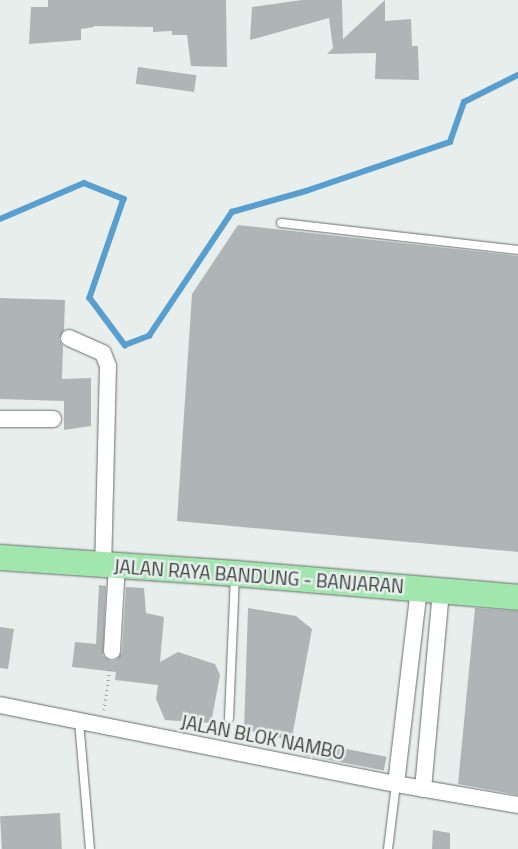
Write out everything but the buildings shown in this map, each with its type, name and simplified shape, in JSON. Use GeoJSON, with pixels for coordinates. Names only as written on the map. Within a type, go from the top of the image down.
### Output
{"type":"FeatureCollection","features":[{"type":"Feature","properties":{"kind":"main road","name":"JALAN RAYA BANDUNG - BANJARAN"},"geometry":{"type":"LineString","coordinates":[[0,557],[235,573],[518,597]]}},
{"type":"Feature","properties":{"kind":"street"},"geometry":{"type":"LineString","coordinates":[[69,338],[103,353],[108,366],[112,651]]}},
{"type":"Feature","properties":{"kind":"street"},"geometry":{"type":"LineString","coordinates":[[0,419],[53,419]]}},
{"type":"Feature","properties":{"kind":"street"},"geometry":{"type":"LineString","coordinates":[[396,784],[430,590]]}},
{"type":"Feature","properties":{"kind":"street"},"geometry":{"type":"LineString","coordinates":[[423,789],[430,590]]}},
{"type":"Feature","properties":{"kind":"street","name":"JALAN BLOK NAMBO"},"geometry":{"type":"LineString","coordinates":[[0,705],[396,784],[518,805]]}},
{"type":"Feature","properties":{"kind":"lane"},"geometry":{"type":"LineString","coordinates":[[281,223],[518,250]]}},
{"type":"Feature","properties":{"kind":"lane"},"geometry":{"type":"LineString","coordinates":[[229,718],[235,573]]}},
{"type":"Feature","properties":{"kind":"lane"},"geometry":{"type":"LineString","coordinates":[[80,721],[90,849]]}},
{"type":"Feature","properties":{"kind":"lane"},"geometry":{"type":"LineString","coordinates":[[388,849],[396,784]]}},
{"type":"Feature","properties":{"kind":"path"},"geometry":{"type":"LineString","coordinates":[[102,725],[112,651]]}},
{"type":"Feature","properties":{"kind":"waterway"},"geometry":{"type":"LineString","coordinates":[[0,219],[84,183],[124,199],[90,298],[125,345],[149,336],[232,212],[306,191],[450,142],[464,102],[518,75]]}}]}
